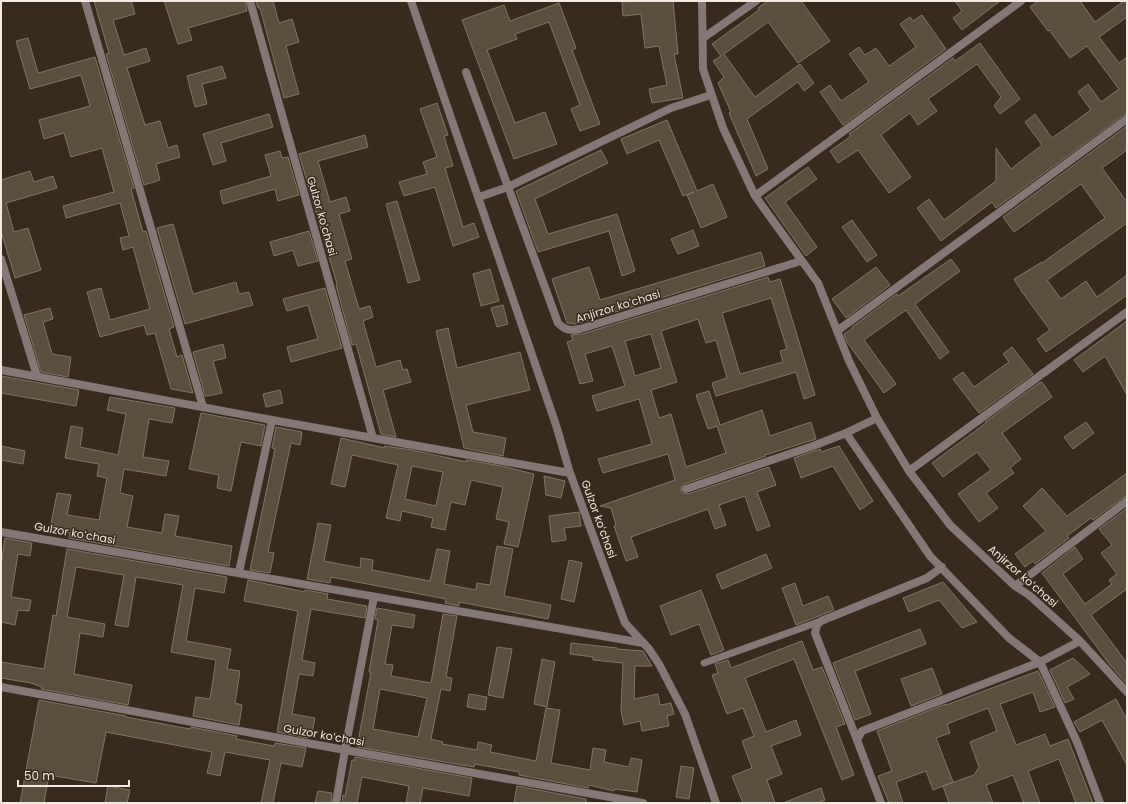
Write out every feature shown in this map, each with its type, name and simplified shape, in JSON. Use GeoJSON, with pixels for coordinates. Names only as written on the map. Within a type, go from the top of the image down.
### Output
{"type":"FeatureCollection","features":[{"type":"Feature","properties":{"kind":"street"},"geometry":{"type":"LineString","coordinates":[[85,1],[203,407]]}},
{"type":"Feature","properties":{"kind":"street","name":"Gulzor koʻchasi"},"geometry":{"type":"LineString","coordinates":[[250,1],[373,438]]}},
{"type":"Feature","properties":{"kind":"street"},"geometry":{"type":"LineString","coordinates":[[411,1],[556,425],[570,473]]}},
{"type":"Feature","properties":{"kind":"street","name":"Anjirzor koʻchasi"},"geometry":{"type":"LineString","coordinates":[[702,1],[703,69],[723,128],[755,196],[818,282],[849,361],[877,418],[909,472],[950,525],[1015,586],[1029,595],[1080,641],[1127,692]]}},
{"type":"Feature","properties":{"kind":"street"},"geometry":{"type":"LineString","coordinates":[[703,38],[756,1]]}},
{"type":"Feature","properties":{"kind":"street"},"geometry":{"type":"LineString","coordinates":[[755,196],[1021,1]]}},
{"type":"Feature","properties":{"kind":"street","name":"Anjirzor koʻchasi"},"geometry":{"type":"LineString","coordinates":[[466,72],[558,323],[565,329],[572,331],[801,260]]}},
{"type":"Feature","properties":{"kind":"street"},"geometry":{"type":"LineString","coordinates":[[479,197],[508,187],[671,108],[711,95]]}},
{"type":"Feature","properties":{"kind":"street"},"geometry":{"type":"LineString","coordinates":[[837,331],[1127,119]]}},
{"type":"Feature","properties":{"kind":"street"},"geometry":{"type":"LineString","coordinates":[[1,259],[37,376]]}},
{"type":"Feature","properties":{"kind":"street"},"geometry":{"type":"LineString","coordinates":[[909,472],[1127,312]]}},
{"type":"Feature","properties":{"kind":"street","name":"Gulzor koʻchasi"},"geometry":{"type":"LineString","coordinates":[[1,370],[570,473],[625,623],[649,649],[659,664],[685,714],[716,803]]}},
{"type":"Feature","properties":{"kind":"street"},"geometry":{"type":"LineString","coordinates":[[686,489],[813,446],[846,433],[877,418]]}},
{"type":"Feature","properties":{"kind":"street"},"geometry":{"type":"LineString","coordinates":[[239,572],[272,420]]}},
{"type":"Feature","properties":{"kind":"street"},"geometry":{"type":"LineString","coordinates":[[846,433],[930,556],[1009,638],[1040,662],[1077,742],[1100,803]]}},
{"type":"Feature","properties":{"kind":"street"},"geometry":{"type":"LineString","coordinates":[[1015,586],[1127,501]]}},
{"type":"Feature","properties":{"kind":"street","name":"Gulzor koʻchasi"},"geometry":{"type":"LineString","coordinates":[[1,532],[643,643]]}},
{"type":"Feature","properties":{"kind":"street"},"geometry":{"type":"LineString","coordinates":[[881,803],[815,633],[817,625],[821,621],[927,578],[942,567]]}},
{"type":"Feature","properties":{"kind":"street"},"geometry":{"type":"LineString","coordinates":[[336,803],[344,750],[374,597]]}},
{"type":"Feature","properties":{"kind":"street"},"geometry":{"type":"LineString","coordinates":[[857,740],[862,731],[1040,662],[1080,641]]}},
{"type":"Feature","properties":{"kind":"street","name":"Gulzor koʻchasi"},"geometry":{"type":"LineString","coordinates":[[1,687],[643,803]]}},
{"type":"Feature","properties":{"kind":"lane"},"geometry":{"type":"LineString","coordinates":[[704,663],[821,621]]}},
{"type":"Feature","properties":{"kind":"building"},"geometry":{"type":"Polygon","coordinates":[[[94,1],[131,1],[135,14],[113,20],[124,55],[146,48],[150,61],[127,68],[145,125],[160,121],[168,148],[177,145],[180,157],[156,164],[160,180],[144,185],[106,54],[109,53],[94,1]]]}},
{"type":"Feature","properties":{"kind":"building"},"geometry":{"type":"Polygon","coordinates":[[[164,1],[245,1],[247,11],[188,28],[192,40],[178,44],[164,1]]]}},
{"type":"Feature","properties":{"kind":"building"},"geometry":{"type":"Polygon","coordinates":[[[256,1],[273,1],[279,23],[292,19],[299,42],[286,46],[299,94],[284,98],[260,8],[258,8],[256,1]]]}},
{"type":"Feature","properties":{"kind":"building"},"geometry":{"type":"Polygon","coordinates":[[[673,1],[678,54],[674,54],[683,98],[652,103],[649,89],[667,85],[659,46],[645,48],[641,14],[623,16],[622,2],[673,1]]]}},
{"type":"Feature","properties":{"kind":"building"},"geometry":{"type":"Polygon","coordinates":[[[768,1],[801,1],[830,41],[798,63],[768,22],[724,54],[755,97],[800,64],[814,83],[804,91],[798,82],[747,119],[768,169],[756,176],[718,83],[724,77],[713,61],[721,56],[712,44],[759,10],[758,8],[768,1]]]}},
{"type":"Feature","properties":{"kind":"building"},"geometry":{"type":"Polygon","coordinates":[[[955,1],[1000,1],[962,30],[953,18],[962,11],[955,1]]]}},
{"type":"Feature","properties":{"kind":"building"},"geometry":{"type":"Polygon","coordinates":[[[1038,1],[1080,1],[1095,22],[1124,1],[1127,1],[1127,17],[1099,37],[1119,63],[1127,57],[1127,114],[996,208],[992,202],[941,241],[917,208],[929,199],[944,220],[996,181],[996,148],[1011,169],[1042,145],[1025,122],[1035,114],[1052,138],[1091,110],[1078,92],[1088,84],[1101,102],[1119,89],[1087,46],[1070,58],[1030,7],[1038,1]]]}},
{"type":"Feature","properties":{"kind":"building"},"geometry":{"type":"Polygon","coordinates":[[[559,3],[576,48],[572,50],[600,124],[580,131],[571,109],[580,105],[549,22],[515,34],[517,39],[487,50],[515,123],[545,112],[557,144],[514,159],[462,20],[504,5],[510,21],[559,3]]]}},
{"type":"Feature","properties":{"kind":"building"},"geometry":{"type":"Polygon","coordinates":[[[922,15],[946,49],[843,125],[820,92],[830,85],[841,101],[869,82],[849,54],[859,47],[865,55],[876,48],[889,66],[916,47],[900,24],[910,17],[913,21],[922,15]]]}},
{"type":"Feature","properties":{"kind":"building"},"geometry":{"type":"Polygon","coordinates":[[[28,38],[38,73],[95,57],[134,188],[131,189],[143,232],[146,231],[174,327],[169,329],[177,357],[182,355],[193,393],[171,389],[155,333],[147,335],[144,325],[100,337],[87,292],[101,288],[110,320],[150,309],[133,247],[123,250],[120,238],[129,236],[120,203],[66,218],[63,206],[114,192],[102,148],[71,157],[64,133],[44,139],[39,120],[90,106],[81,75],[30,89],[16,41],[28,38]]]}},
{"type":"Feature","properties":{"kind":"building"},"geometry":{"type":"Polygon","coordinates":[[[980,43],[1020,99],[1000,114],[994,106],[1001,97],[977,64],[928,99],[937,111],[918,125],[910,113],[881,135],[911,177],[889,193],[858,150],[838,163],[830,151],[851,136],[849,134],[953,58],[955,61],[980,43]]]}},
{"type":"Feature","properties":{"kind":"building"},"geometry":{"type":"Polygon","coordinates":[[[222,66],[226,78],[202,84],[207,104],[195,107],[187,76],[222,66]]]}},
{"type":"Feature","properties":{"kind":"building"},"geometry":{"type":"Polygon","coordinates":[[[437,103],[448,135],[444,136],[453,166],[445,168],[463,227],[474,223],[479,237],[453,246],[435,187],[404,196],[399,182],[427,174],[423,162],[437,157],[420,109],[437,103]]]}},
{"type":"Feature","properties":{"kind":"building"},"geometry":{"type":"Polygon","coordinates":[[[269,114],[273,127],[221,143],[226,161],[213,165],[203,134],[269,114]]]}},
{"type":"Feature","properties":{"kind":"building"},"geometry":{"type":"Polygon","coordinates":[[[667,120],[697,191],[713,184],[727,217],[701,228],[687,195],[694,192],[683,196],[659,140],[627,154],[621,139],[667,120]]]}},
{"type":"Feature","properties":{"kind":"building"},"geometry":{"type":"Polygon","coordinates":[[[1127,126],[1127,150],[1102,168],[1127,202],[1127,223],[1047,280],[1061,299],[1086,281],[1097,297],[1127,275],[1127,295],[1046,352],[1037,339],[1050,330],[1014,279],[1042,263],[1105,218],[1081,184],[1014,232],[1003,217],[1127,126]]]}},
{"type":"Feature","properties":{"kind":"building"},"geometry":{"type":"Polygon","coordinates":[[[365,135],[368,147],[318,161],[330,202],[346,197],[350,211],[339,214],[352,259],[345,261],[359,309],[370,306],[373,317],[363,321],[376,367],[400,360],[403,370],[407,369],[411,382],[383,390],[396,437],[381,434],[356,344],[352,345],[336,285],[337,284],[299,154],[365,135]]]}},
{"type":"Feature","properties":{"kind":"building"},"geometry":{"type":"Polygon","coordinates":[[[601,150],[608,163],[535,199],[548,234],[617,214],[635,271],[622,276],[609,231],[538,252],[516,191],[601,150]]]}},
{"type":"Feature","properties":{"kind":"building"},"geometry":{"type":"Polygon","coordinates":[[[280,151],[282,158],[288,157],[299,195],[278,201],[275,189],[223,204],[220,191],[271,176],[265,155],[280,151]]]}},
{"type":"Feature","properties":{"kind":"building"},"geometry":{"type":"Polygon","coordinates":[[[808,167],[817,179],[785,202],[817,247],[806,256],[765,198],[808,167]]]}},
{"type":"Feature","properties":{"kind":"building"},"geometry":{"type":"Polygon","coordinates":[[[30,171],[34,182],[53,176],[57,188],[6,203],[14,232],[28,228],[41,270],[15,278],[1,231],[1,180],[30,171]]]}},
{"type":"Feature","properties":{"kind":"building"},"geometry":{"type":"Polygon","coordinates":[[[397,201],[420,280],[408,283],[386,204],[397,201]]]}},
{"type":"Feature","properties":{"kind":"building"},"geometry":{"type":"Polygon","coordinates":[[[852,220],[877,255],[867,262],[842,227],[852,220]]]}},
{"type":"Feature","properties":{"kind":"building"},"geometry":{"type":"Polygon","coordinates":[[[173,224],[193,294],[236,282],[239,294],[249,292],[253,305],[185,324],[157,228],[173,224]]]}},
{"type":"Feature","properties":{"kind":"building"},"geometry":{"type":"Polygon","coordinates":[[[693,230],[699,246],[678,254],[671,239],[693,230]]]}},
{"type":"Feature","properties":{"kind":"building"},"geometry":{"type":"Polygon","coordinates":[[[309,231],[318,261],[298,266],[293,250],[274,256],[270,242],[309,231]]]}},
{"type":"Feature","properties":{"kind":"building"},"geometry":{"type":"Polygon","coordinates":[[[761,252],[765,266],[576,324],[567,323],[552,279],[589,267],[600,300],[761,252]]]}},
{"type":"Feature","properties":{"kind":"building"},"geometry":{"type":"Polygon","coordinates":[[[951,259],[960,271],[915,304],[949,352],[940,359],[906,310],[864,340],[896,384],[884,393],[847,342],[844,334],[897,294],[898,296],[951,259]]]}},
{"type":"Feature","properties":{"kind":"building"},"geometry":{"type":"Polygon","coordinates":[[[876,267],[890,285],[846,318],[832,299],[876,267]]]}},
{"type":"Feature","properties":{"kind":"building"},"geometry":{"type":"Polygon","coordinates":[[[490,269],[499,301],[481,306],[473,274],[490,269]]]}},
{"type":"Feature","properties":{"kind":"building"},"geometry":{"type":"Polygon","coordinates":[[[768,277],[770,282],[780,279],[815,395],[804,399],[796,372],[716,396],[712,383],[727,378],[716,340],[706,343],[698,319],[661,331],[677,382],[651,390],[659,418],[671,414],[686,467],[726,453],[717,426],[708,429],[696,395],[709,391],[720,425],[762,410],[770,436],[811,422],[816,439],[765,455],[766,456],[684,484],[681,488],[682,493],[688,494],[769,467],[776,485],[757,492],[770,526],[757,531],[745,496],[719,505],[726,525],[715,529],[708,509],[631,537],[638,557],[626,561],[614,526],[616,525],[611,508],[600,506],[675,480],[668,454],[603,473],[598,459],[652,444],[639,399],[597,411],[592,396],[625,386],[612,346],[585,354],[593,381],[580,384],[567,342],[573,340],[571,335],[582,334],[768,277]],[[771,298],[722,313],[740,374],[783,362],[780,351],[787,349],[771,298]],[[651,334],[625,341],[635,376],[661,368],[651,334]]]}},
{"type":"Feature","properties":{"kind":"building"},"geometry":{"type":"Polygon","coordinates":[[[325,288],[342,348],[291,362],[287,347],[318,339],[308,305],[287,311],[283,299],[325,288]]]}},
{"type":"Feature","properties":{"kind":"building"},"geometry":{"type":"Polygon","coordinates":[[[503,305],[508,324],[497,327],[491,308],[503,305]]]}},
{"type":"Feature","properties":{"kind":"building"},"geometry":{"type":"Polygon","coordinates":[[[50,308],[53,319],[43,322],[52,354],[71,357],[68,377],[41,372],[24,315],[50,308]]]}},
{"type":"Feature","properties":{"kind":"building"},"geometry":{"type":"Polygon","coordinates":[[[1127,321],[1127,395],[1105,356],[1083,372],[1074,360],[1127,321]]]}},
{"type":"Feature","properties":{"kind":"building"},"geometry":{"type":"Polygon","coordinates":[[[448,328],[457,368],[520,352],[530,390],[466,405],[473,432],[506,438],[503,456],[464,448],[436,331],[448,328]]]}},
{"type":"Feature","properties":{"kind":"building"},"geometry":{"type":"Polygon","coordinates":[[[223,344],[226,358],[213,361],[222,393],[205,396],[193,352],[223,344]]]}},
{"type":"Feature","properties":{"kind":"building"},"geometry":{"type":"Polygon","coordinates":[[[1012,347],[1033,374],[979,413],[953,379],[963,372],[974,387],[1009,362],[1003,354],[1012,347]]]}},
{"type":"Feature","properties":{"kind":"building"},"geometry":{"type":"Polygon","coordinates":[[[1,376],[79,390],[76,406],[1,393],[1,376]]]}},
{"type":"Feature","properties":{"kind":"building"},"geometry":{"type":"Polygon","coordinates":[[[1042,382],[1052,397],[1002,433],[1021,459],[1010,468],[1014,473],[986,493],[998,508],[979,522],[958,494],[991,470],[977,452],[943,477],[932,463],[986,423],[985,422],[1042,382]]]}},
{"type":"Feature","properties":{"kind":"building"},"geometry":{"type":"Polygon","coordinates":[[[280,390],[283,403],[266,407],[263,394],[280,390]]]}},
{"type":"Feature","properties":{"kind":"building"},"geometry":{"type":"Polygon","coordinates":[[[110,397],[175,408],[172,423],[149,419],[143,457],[169,461],[166,476],[124,469],[120,493],[133,496],[127,527],[162,533],[165,514],[179,516],[175,536],[232,546],[229,566],[69,538],[70,533],[50,529],[57,493],[71,495],[67,515],[99,520],[107,478],[97,476],[99,464],[65,458],[71,426],[83,428],[80,447],[118,455],[126,414],[107,410],[110,397]]]}},
{"type":"Feature","properties":{"kind":"building"},"geometry":{"type":"Polygon","coordinates":[[[201,413],[265,425],[261,446],[241,442],[231,491],[217,488],[219,475],[189,469],[201,413]]]}},
{"type":"Feature","properties":{"kind":"building"},"geometry":{"type":"Polygon","coordinates":[[[1086,422],[1094,433],[1073,449],[1064,437],[1086,422]]]}},
{"type":"Feature","properties":{"kind":"building"},"geometry":{"type":"Polygon","coordinates":[[[276,427],[302,432],[300,445],[291,443],[268,552],[274,553],[270,573],[250,570],[275,449],[272,448],[276,427]]]}},
{"type":"Feature","properties":{"kind":"building"},"geometry":{"type":"Polygon","coordinates":[[[341,438],[385,448],[384,446],[412,450],[467,462],[466,460],[502,466],[534,474],[518,547],[504,544],[509,522],[496,519],[503,487],[471,480],[465,505],[451,502],[445,530],[431,527],[433,518],[402,511],[400,521],[386,518],[398,465],[352,455],[345,487],[331,484],[341,438]],[[412,466],[405,499],[436,506],[443,472],[412,466]]]}},
{"type":"Feature","properties":{"kind":"building"},"geometry":{"type":"Polygon","coordinates":[[[1,446],[25,451],[23,464],[1,460],[1,446]]]}},
{"type":"Feature","properties":{"kind":"building"},"geometry":{"type":"Polygon","coordinates":[[[839,446],[873,501],[860,510],[833,466],[801,478],[794,458],[820,449],[821,452],[839,446]]]}},
{"type":"Feature","properties":{"kind":"building"},"geometry":{"type":"Polygon","coordinates":[[[1127,473],[1127,496],[1093,520],[1091,518],[1067,536],[1069,538],[1035,564],[1033,561],[1025,567],[1015,554],[1046,531],[1023,506],[1042,488],[1067,516],[1127,473]]]}},
{"type":"Feature","properties":{"kind":"building"},"geometry":{"type":"Polygon","coordinates":[[[544,476],[565,481],[561,498],[546,495],[544,476]]]}},
{"type":"Feature","properties":{"kind":"building"},"geometry":{"type":"Polygon","coordinates":[[[1127,508],[1127,589],[1091,615],[1127,663],[1127,684],[1110,665],[1042,573],[1075,547],[1083,559],[1063,574],[1085,604],[1112,584],[1109,580],[1117,574],[1101,553],[1112,545],[1099,529],[1127,508]]]}},
{"type":"Feature","properties":{"kind":"building"},"geometry":{"type":"Polygon","coordinates":[[[579,512],[581,526],[564,528],[566,540],[552,542],[549,516],[579,512]]]}},
{"type":"Feature","properties":{"kind":"building"},"geometry":{"type":"Polygon","coordinates":[[[318,523],[331,525],[324,561],[360,568],[361,558],[373,560],[372,570],[430,581],[437,549],[450,551],[444,584],[476,590],[477,583],[490,585],[497,546],[513,549],[504,596],[551,605],[548,619],[459,602],[459,606],[445,603],[446,599],[331,577],[330,583],[307,579],[318,523]]]}},
{"type":"Feature","properties":{"kind":"building"},"geometry":{"type":"Polygon","coordinates":[[[5,538],[32,543],[30,556],[18,554],[11,597],[31,600],[29,611],[18,610],[15,625],[1,622],[1,565],[5,538]]]}},
{"type":"Feature","properties":{"kind":"building"},"geometry":{"type":"Polygon","coordinates":[[[67,549],[227,577],[224,593],[195,588],[186,641],[231,649],[227,669],[240,671],[235,703],[242,705],[239,725],[193,716],[196,697],[210,699],[216,660],[171,652],[183,585],[136,577],[128,627],[115,625],[124,575],[76,567],[67,617],[105,624],[103,637],[80,633],[74,674],[132,685],[128,705],[41,689],[42,687],[31,683],[1,678],[1,662],[44,669],[53,615],[56,616],[67,549]]]}},
{"type":"Feature","properties":{"kind":"building"},"geometry":{"type":"Polygon","coordinates":[[[766,554],[772,568],[722,589],[716,575],[766,554]]]}},
{"type":"Feature","properties":{"kind":"building"},"geometry":{"type":"Polygon","coordinates":[[[569,560],[582,563],[574,602],[561,599],[569,560]]]}},
{"type":"Feature","properties":{"kind":"building"},"geometry":{"type":"Polygon","coordinates":[[[248,580],[305,592],[305,590],[328,594],[327,599],[367,606],[365,618],[311,609],[302,660],[315,663],[313,676],[299,674],[292,714],[315,718],[312,733],[309,733],[308,738],[277,732],[298,611],[244,601],[248,580]]]}},
{"type":"Feature","properties":{"kind":"building"},"geometry":{"type":"Polygon","coordinates":[[[943,582],[977,622],[962,628],[939,600],[909,612],[903,598],[943,582]]]}},
{"type":"Feature","properties":{"kind":"building"},"geometry":{"type":"Polygon","coordinates":[[[795,583],[803,606],[828,596],[834,610],[796,625],[782,588],[795,583]]]}},
{"type":"Feature","properties":{"kind":"building"},"geometry":{"type":"Polygon","coordinates":[[[701,590],[724,650],[711,655],[699,624],[671,635],[660,606],[701,590]]]}},
{"type":"Feature","properties":{"kind":"building"},"geometry":{"type":"Polygon","coordinates":[[[377,608],[415,615],[413,628],[392,625],[385,664],[393,665],[391,676],[431,683],[443,614],[457,616],[446,677],[452,678],[450,691],[441,689],[431,739],[443,742],[442,744],[477,750],[478,742],[492,745],[490,752],[536,761],[546,708],[560,710],[551,763],[590,770],[593,748],[606,750],[604,762],[629,767],[631,758],[642,760],[637,792],[615,789],[614,791],[589,785],[588,788],[519,775],[519,772],[475,764],[474,767],[357,747],[371,672],[369,672],[378,620],[375,619],[377,608]],[[380,689],[373,729],[418,737],[427,698],[380,689]]]}},
{"type":"Feature","properties":{"kind":"building"},"geometry":{"type":"Polygon","coordinates":[[[920,629],[926,644],[855,671],[871,714],[855,720],[833,663],[920,629]]]}},
{"type":"Feature","properties":{"kind":"building"},"geometry":{"type":"Polygon","coordinates":[[[802,641],[813,670],[822,667],[845,724],[836,727],[854,775],[842,780],[794,659],[745,678],[766,732],[796,720],[801,735],[771,746],[782,774],[767,780],[775,803],[743,803],[732,776],[752,768],[742,741],[754,736],[743,708],[727,714],[712,675],[718,673],[715,664],[728,660],[731,668],[802,641]]]}},
{"type":"Feature","properties":{"kind":"building"},"geometry":{"type":"Polygon","coordinates":[[[571,643],[643,651],[652,666],[635,666],[634,699],[658,694],[660,705],[671,703],[674,714],[667,716],[669,726],[642,731],[640,721],[624,725],[621,711],[623,663],[593,660],[593,657],[570,654],[571,643]]]}},
{"type":"Feature","properties":{"kind":"building"},"geometry":{"type":"Polygon","coordinates":[[[497,647],[512,649],[503,698],[488,695],[497,647]]]}},
{"type":"Feature","properties":{"kind":"building"},"geometry":{"type":"Polygon","coordinates":[[[1073,658],[1090,674],[1067,687],[1074,699],[1065,703],[1050,670],[1073,658]]]}},
{"type":"Feature","properties":{"kind":"building"},"geometry":{"type":"Polygon","coordinates":[[[542,659],[555,662],[547,707],[534,704],[542,659]]]}},
{"type":"Feature","properties":{"kind":"building"},"geometry":{"type":"Polygon","coordinates":[[[932,668],[942,694],[911,706],[901,679],[932,668]]]}},
{"type":"Feature","properties":{"kind":"building"},"geometry":{"type":"Polygon","coordinates":[[[1038,671],[1055,707],[1040,712],[1033,692],[1000,704],[1016,745],[1045,734],[1050,746],[1068,739],[1093,803],[1076,803],[1059,759],[1028,771],[1040,803],[1024,803],[1013,775],[986,785],[993,803],[949,803],[943,786],[933,790],[926,771],[896,782],[903,803],[889,803],[878,776],[892,771],[877,731],[946,704],[1038,671]],[[988,708],[947,724],[950,733],[936,738],[953,782],[943,786],[974,775],[979,767],[970,742],[997,731],[988,708]]]}},
{"type":"Feature","properties":{"kind":"building"},"geometry":{"type":"Polygon","coordinates":[[[469,694],[487,697],[485,710],[467,707],[469,694]]]}},
{"type":"Feature","properties":{"kind":"building"},"geometry":{"type":"Polygon","coordinates":[[[1116,699],[1127,720],[1127,765],[1102,720],[1080,732],[1074,722],[1116,699]]]}},
{"type":"Feature","properties":{"kind":"building"},"geometry":{"type":"Polygon","coordinates":[[[39,700],[190,729],[191,727],[237,736],[236,739],[274,746],[275,743],[306,748],[302,767],[281,763],[273,803],[261,803],[270,760],[225,752],[220,776],[207,773],[212,752],[106,732],[96,783],[49,775],[44,803],[20,803],[39,700]]]}},
{"type":"Feature","properties":{"kind":"building"},"geometry":{"type":"Polygon","coordinates":[[[355,757],[472,778],[469,796],[423,788],[420,803],[406,803],[409,786],[362,777],[357,803],[342,803],[343,795],[345,796],[352,760],[355,760],[355,757]]]}},
{"type":"Feature","properties":{"kind":"building"},"geometry":{"type":"Polygon","coordinates":[[[681,766],[694,768],[689,799],[676,797],[681,766]]]}},
{"type":"Feature","properties":{"kind":"building"},"geometry":{"type":"Polygon","coordinates":[[[108,786],[130,790],[127,803],[105,803],[108,786]]]}},
{"type":"Feature","properties":{"kind":"building"},"geometry":{"type":"Polygon","coordinates":[[[517,786],[586,799],[586,803],[514,803],[517,786]]]}},
{"type":"Feature","properties":{"kind":"building"},"geometry":{"type":"Polygon","coordinates":[[[821,788],[825,800],[817,803],[783,803],[821,788]]]}},
{"type":"Feature","properties":{"kind":"building"},"geometry":{"type":"Polygon","coordinates":[[[318,791],[332,793],[331,803],[315,803],[318,791]]]}}]}
